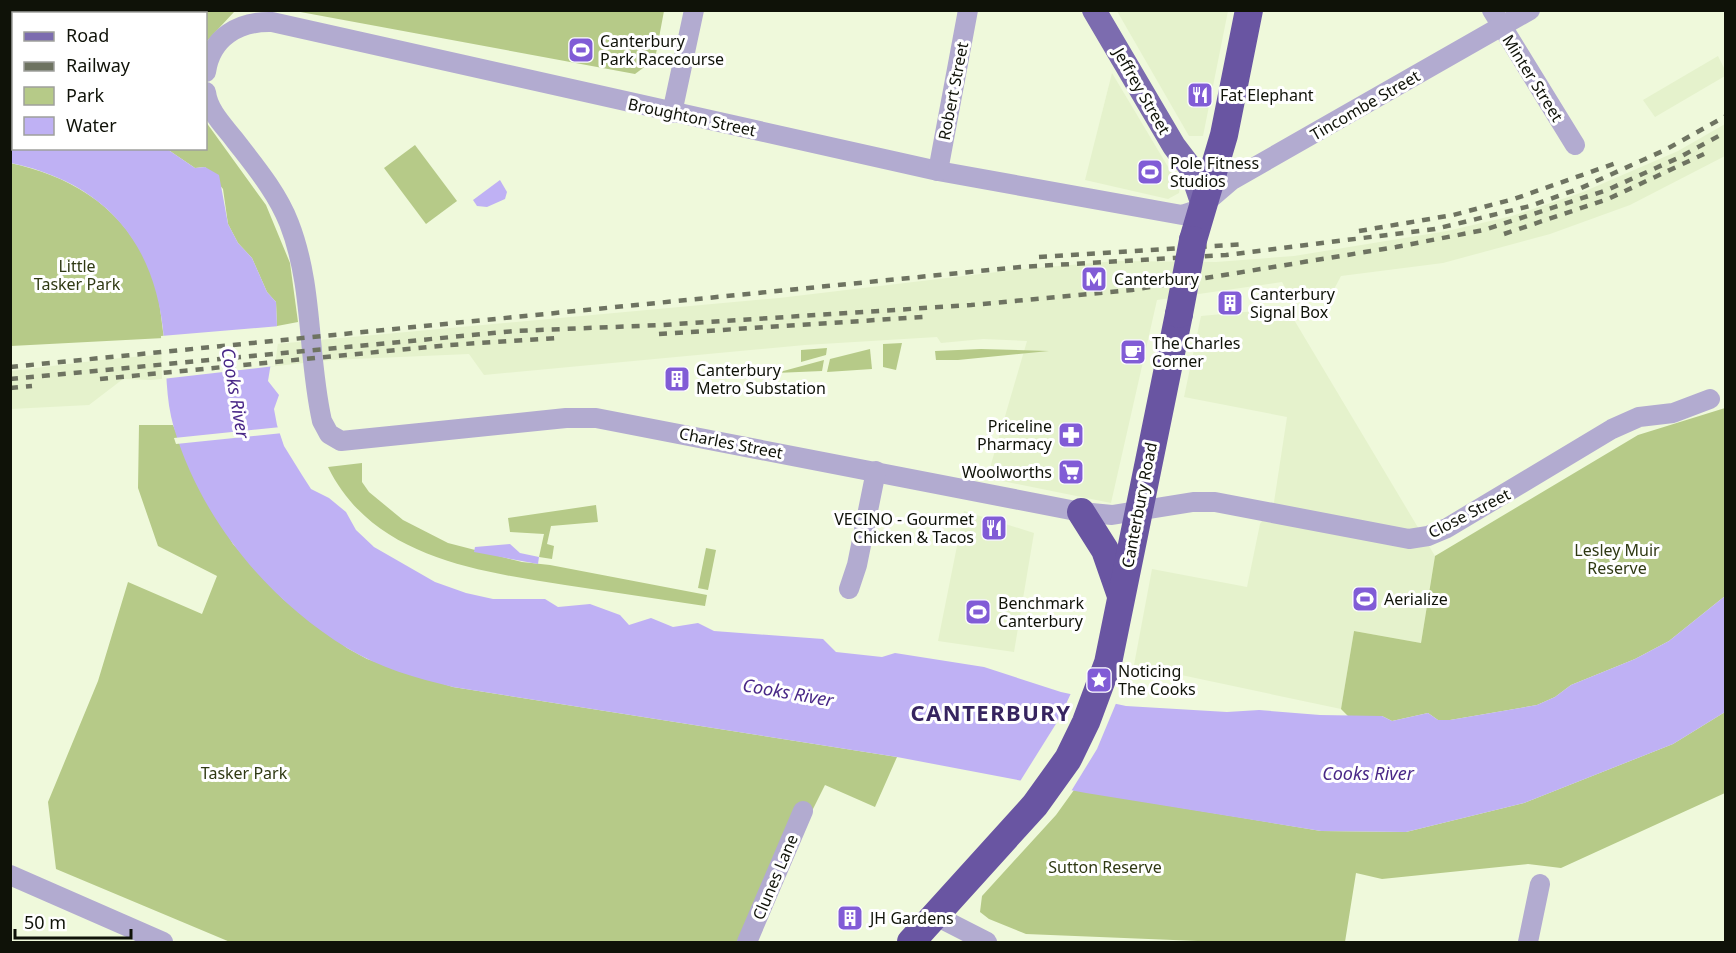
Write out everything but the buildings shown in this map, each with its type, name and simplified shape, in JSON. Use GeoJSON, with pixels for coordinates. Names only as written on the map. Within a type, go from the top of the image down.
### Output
{"type":"FeatureCollection","features":[{"type":"Feature","properties":{"kind":"highway","name":"Canterbury Road"},"geometry":{"type":"LineString","coordinates":[[911,942],[1050,786],[1078,740],[1102,684],[1193,240],[1224,135],[1249,10]]}},
{"type":"Feature","properties":{"kind":"highway"},"geometry":{"type":"LineString","coordinates":[[1081,513],[1105,550],[1121,598]]}},
{"type":"Feature","properties":{"kind":"main road","name":"Jeffrey Street"},"geometry":{"type":"LineString","coordinates":[[1094,10],[1174,146],[1190,166],[1203,205]]}},
{"type":"Feature","properties":{"kind":"street"},"geometry":{"type":"LineString","coordinates":[[672,113],[694,10]]}},
{"type":"Feature","properties":{"kind":"street","name":"Robert Street"},"geometry":{"type":"LineString","coordinates":[[938,171],[968,10]]}},
{"type":"Feature","properties":{"kind":"street","name":"Tincombe Street"},"geometry":{"type":"LineString","coordinates":[[1203,205],[1232,180],[1497,19],[1530,10]]}},
{"type":"Feature","properties":{"kind":"street","name":"Minter Street"},"geometry":{"type":"LineString","coordinates":[[1497,19],[1575,145]]}},
{"type":"Feature","properties":{"kind":"street","name":"Broughton Street"},"geometry":{"type":"LineString","coordinates":[[207,68],[211,54],[228,33],[248,23],[272,22],[938,171],[1170,214],[1188,214],[1203,205]]}},
{"type":"Feature","properties":{"kind":"street","name":"Charles Street"},"geometry":{"type":"LineString","coordinates":[[207,94],[216,116],[268,186],[289,222],[300,257],[310,310],[321,414],[325,428],[334,438],[348,442],[574,418],[596,418],[876,471],[1081,513],[1112,515],[1137,512]]}},
{"type":"Feature","properties":{"kind":"street","name":"Close Street"},"geometry":{"type":"LineString","coordinates":[[1137,512],[1193,502],[1215,502],[1408,539],[1428,536],[1530,480],[1612,429],[1639,417],[1673,412],[1710,399]]}},
{"type":"Feature","properties":{"kind":"street"},"geometry":{"type":"LineString","coordinates":[[849,589],[876,471]]}},
{"type":"Feature","properties":{"kind":"street","name":"Clunes Lane"},"geometry":{"type":"LineString","coordinates":[[747,942],[803,811]]}},
{"type":"Feature","properties":{"kind":"street"},"geometry":{"type":"LineString","coordinates":[[10,875],[163,942]]}},
{"type":"Feature","properties":{"kind":"street"},"geometry":{"type":"LineString","coordinates":[[1528,942],[1540,884]]}},
{"type":"Feature","properties":{"kind":"street"},"geometry":{"type":"LineString","coordinates":[[934,915],[987,942]]}},
{"type":"Feature","properties":{"kind":"shaded area"},"geometry":{"type":"Polygon","coordinates":[[[1117,11],[1228,11],[1203,136],[1189,136],[1117,11]]]}},
{"type":"Feature","properties":{"kind":"shaded area"},"geometry":{"type":"Polygon","coordinates":[[[1718,56],[1725,70],[1725,76],[1655,117],[1643,100],[1718,56]]]}},
{"type":"Feature","properties":{"kind":"shaded area"},"geometry":{"type":"Polygon","coordinates":[[[1112,73],[1180,187],[1179,193],[1168,199],[1085,180],[1112,73]]]}},
{"type":"Feature","properties":{"kind":"shaded area"},"geometry":{"type":"Polygon","coordinates":[[[1725,124],[1725,156],[1630,205],[1550,234],[1443,263],[1341,276],[1331,295],[1293,301],[1282,282],[1157,300],[1111,503],[987,478],[1027,341],[983,339],[941,343],[937,337],[805,345],[484,375],[469,354],[331,360],[151,380],[123,379],[89,405],[11,409],[11,371],[101,360],[779,298],[1014,270],[1116,261],[1216,262],[1294,256],[1447,231],[1512,216],[1583,192],[1678,151],[1725,124]]]}},
{"type":"Feature","properties":{"kind":"shaded area"},"geometry":{"type":"Polygon","coordinates":[[[1287,308],[1435,556],[1421,643],[1354,631],[1341,709],[1134,665],[1152,569],[1247,587],[1260,524],[1274,502],[1287,417],[1184,397],[1201,316],[1287,308]]]}},
{"type":"Feature","properties":{"kind":"shaded area"},"geometry":{"type":"Polygon","coordinates":[[[964,511],[1034,533],[1014,652],[938,641],[964,511]]]}},
{"type":"Feature","properties":{"kind":"green space"},"geometry":{"type":"Polygon","coordinates":[[[11,10],[242,11],[234,12],[207,41],[207,12],[12,12],[12,72],[10,71],[11,10]]]}},
{"type":"Feature","properties":{"kind":"green space","name":"Canterbury Park Racecourse"},"geometry":{"type":"Polygon","coordinates":[[[295,11],[664,11],[655,59],[635,74],[295,11]]]}},
{"type":"Feature","properties":{"kind":"green space"},"geometry":{"type":"Polygon","coordinates":[[[207,123],[266,205],[290,263],[298,322],[277,326],[276,302],[267,292],[252,258],[238,243],[228,224],[223,189],[205,167],[195,168],[168,150],[207,150],[207,123]]]}},
{"type":"Feature","properties":{"kind":"green space"},"geometry":{"type":"Polygon","coordinates":[[[415,145],[457,201],[426,224],[384,168],[415,145]]]}},
{"type":"Feature","properties":{"kind":"green space","name":"Little Tasker Park"},"geometry":{"type":"Polygon","coordinates":[[[10,163],[34,169],[79,189],[116,217],[144,256],[154,280],[164,338],[11,346],[10,163]]]}},
{"type":"Feature","properties":{"kind":"green space"},"geometry":{"type":"Polygon","coordinates":[[[902,343],[896,370],[883,367],[883,344],[902,343]]]}},
{"type":"Feature","properties":{"kind":"green space"},"geometry":{"type":"Polygon","coordinates":[[[827,348],[826,355],[801,362],[801,350],[827,348]]]}},
{"type":"Feature","properties":{"kind":"green space"},"geometry":{"type":"Polygon","coordinates":[[[870,349],[872,369],[827,372],[830,359],[870,349]]]}},
{"type":"Feature","properties":{"kind":"green space"},"geometry":{"type":"Polygon","coordinates":[[[981,349],[1049,351],[936,360],[935,351],[981,349]]]}},
{"type":"Feature","properties":{"kind":"green space"},"geometry":{"type":"Polygon","coordinates":[[[824,360],[822,371],[776,373],[824,360]]]}},
{"type":"Feature","properties":{"kind":"green space","name":"Lesley Muir Reserve"},"geometry":{"type":"Polygon","coordinates":[[[1725,408],[1725,596],[1669,641],[1635,659],[1571,685],[1555,697],[1537,705],[1450,720],[1438,720],[1428,713],[1392,721],[1382,716],[1348,716],[1341,709],[1354,631],[1421,643],[1435,556],[1638,435],[1725,408]]]}},
{"type":"Feature","properties":{"kind":"green space","name":"Tasker Park"},"geometry":{"type":"Polygon","coordinates":[[[139,425],[173,425],[195,479],[233,544],[283,599],[347,648],[367,659],[453,687],[897,757],[875,807],[825,785],[811,813],[798,808],[737,942],[230,942],[56,869],[48,802],[98,681],[128,582],[202,614],[217,576],[158,546],[138,488],[139,425]]]}},
{"type":"Feature","properties":{"kind":"green space"},"geometry":{"type":"Polygon","coordinates":[[[362,463],[362,482],[369,492],[403,520],[448,543],[522,562],[550,565],[707,595],[705,606],[497,573],[430,554],[399,540],[371,521],[347,497],[328,467],[362,463]]]}},
{"type":"Feature","properties":{"kind":"green space"},"geometry":{"type":"Polygon","coordinates":[[[596,505],[598,522],[551,526],[547,544],[554,546],[552,559],[539,557],[544,534],[510,532],[508,518],[596,505]]]}},
{"type":"Feature","properties":{"kind":"green space"},"geometry":{"type":"Polygon","coordinates":[[[706,548],[716,550],[708,590],[698,588],[706,548]]]}},
{"type":"Feature","properties":{"kind":"green space","name":"Sutton Reserve"},"geometry":{"type":"Polygon","coordinates":[[[1725,712],[1725,793],[1561,868],[1528,864],[1382,879],[1356,873],[1345,942],[1222,942],[1026,934],[989,919],[980,912],[982,896],[1056,815],[1074,790],[1321,831],[1406,832],[1524,803],[1673,744],[1725,712]]]}},
{"type":"Feature","properties":{"kind":"water","name":"Cooks River"},"geometry":{"type":"Polygon","coordinates":[[[10,71],[12,72],[12,150],[168,150],[195,168],[205,167],[219,175],[228,224],[238,243],[252,258],[267,292],[276,302],[277,326],[268,381],[279,395],[274,409],[284,446],[311,489],[329,498],[346,512],[356,530],[374,547],[435,582],[466,593],[493,599],[545,599],[558,607],[590,604],[620,615],[629,625],[651,618],[673,627],[698,623],[714,631],[823,639],[836,652],[882,657],[895,653],[984,667],[1061,692],[1126,706],[1227,712],[1259,710],[1320,715],[1382,716],[1392,721],[1428,713],[1438,720],[1450,720],[1537,705],[1555,697],[1571,685],[1635,659],[1669,641],[1725,596],[1725,712],[1673,744],[1524,803],[1406,832],[1321,831],[1086,793],[897,757],[453,687],[412,676],[360,655],[318,628],[290,606],[241,554],[201,494],[174,428],[168,395],[159,304],[150,273],[137,246],[120,222],[99,202],[73,185],[44,172],[11,163],[10,71]]]}},
{"type":"Feature","properties":{"kind":"water"},"geometry":{"type":"Polygon","coordinates":[[[500,180],[507,192],[505,199],[487,207],[477,206],[473,200],[500,180]]]}},
{"type":"Feature","properties":{"kind":"water"},"geometry":{"type":"Polygon","coordinates":[[[510,544],[520,553],[539,557],[538,564],[474,552],[475,547],[510,544]]]}},
{"type":"Feature","properties":{"kind":"pier"},"geometry":{"type":"Polygon","coordinates":[[[280,326],[275,366],[162,379],[161,336],[280,326]]]}},
{"type":"Feature","properties":{"kind":"pier"},"geometry":{"type":"Polygon","coordinates":[[[281,427],[283,433],[176,444],[174,438],[281,427]]]}},
{"type":"Feature","properties":{"kind":"pier"},"geometry":{"type":"Polygon","coordinates":[[[1072,691],[1117,701],[1097,749],[1070,793],[1019,783],[1059,719],[1072,691]]]}},
{"type":"Feature","properties":{"kind":"railway"},"geometry":{"type":"LineString","coordinates":[[10,367],[1020,267],[1226,255],[1435,229],[1530,206],[1581,188],[1665,150],[1726,116]]}},
{"type":"Feature","properties":{"kind":"railway"},"geometry":{"type":"LineString","coordinates":[[10,379],[515,331],[662,325],[971,305],[1132,290],[1396,247],[1484,230],[1607,190],[1678,158],[1726,132]]}},
{"type":"Feature","properties":{"kind":"railway"},"geometry":{"type":"LineString","coordinates":[[1504,234],[1608,199],[1704,154]]}},
{"type":"Feature","properties":{"kind":"railway"},"geometry":{"type":"LineString","coordinates":[[1359,231],[1453,215],[1514,199],[1619,162]]}},
{"type":"Feature","properties":{"kind":"railway"},"geometry":{"type":"LineString","coordinates":[[1039,257],[1245,244]]}},
{"type":"Feature","properties":{"kind":"railway"},"geometry":{"type":"LineString","coordinates":[[659,334],[923,317]]}},
{"type":"Feature","properties":{"kind":"railway"},"geometry":{"type":"LineString","coordinates":[[100,379],[449,345],[557,338]]}},
{"type":"Feature","properties":{"kind":"railway"},"geometry":{"type":"LineString","coordinates":[[10,388],[32,386]]}},
{"type":"Feature","properties":{"kind":"place","name":"Canterbury Park Racecourse"},"geometry":{"type":"Point","coordinates":[581,50]}},
{"type":"Feature","properties":{"kind":"place","name":"Fat Elephant"},"geometry":{"type":"Point","coordinates":[1200,95]}},
{"type":"Feature","properties":{"kind":"place","name":"Pole Fitness Studios"},"geometry":{"type":"Point","coordinates":[1150,172]}},
{"type":"Feature","properties":{"kind":"place","name":"Canterbury"},"geometry":{"type":"Point","coordinates":[1094,279]}},
{"type":"Feature","properties":{"kind":"place","name":"Canterbury Signal Box"},"geometry":{"type":"Point","coordinates":[1230,303]}},
{"type":"Feature","properties":{"kind":"place","name":"The Charles Corner"},"geometry":{"type":"Point","coordinates":[1133,352]}},
{"type":"Feature","properties":{"kind":"place","name":"Canterbury Metro Substation"},"geometry":{"type":"Point","coordinates":[677,379]}},
{"type":"Feature","properties":{"kind":"place","name":"Priceline Pharmacy"},"geometry":{"type":"Point","coordinates":[1071,435]}},
{"type":"Feature","properties":{"kind":"place","name":"Woolworths"},"geometry":{"type":"Point","coordinates":[1071,472]}},
{"type":"Feature","properties":{"kind":"place","name":"VECINO - Gourmet Chicken & Tacos"},"geometry":{"type":"Point","coordinates":[994,528]}},
{"type":"Feature","properties":{"kind":"place","name":"Aerialize"},"geometry":{"type":"Point","coordinates":[1365,599]}},
{"type":"Feature","properties":{"kind":"place","name":"Benchmark Canterbury"},"geometry":{"type":"Point","coordinates":[978,612]}},
{"type":"Feature","properties":{"kind":"place","name":"Noticing The Cooks"},"geometry":{"type":"Point","coordinates":[1099,680]}},
{"type":"Feature","properties":{"kind":"place","name":"JH Gardens"},"geometry":{"type":"Point","coordinates":[850,918]}},
{"type":"Feature","properties":{"kind":"district","name":"CANTERBURY"},"geometry":{"type":"Point","coordinates":[991,713]}}]}
